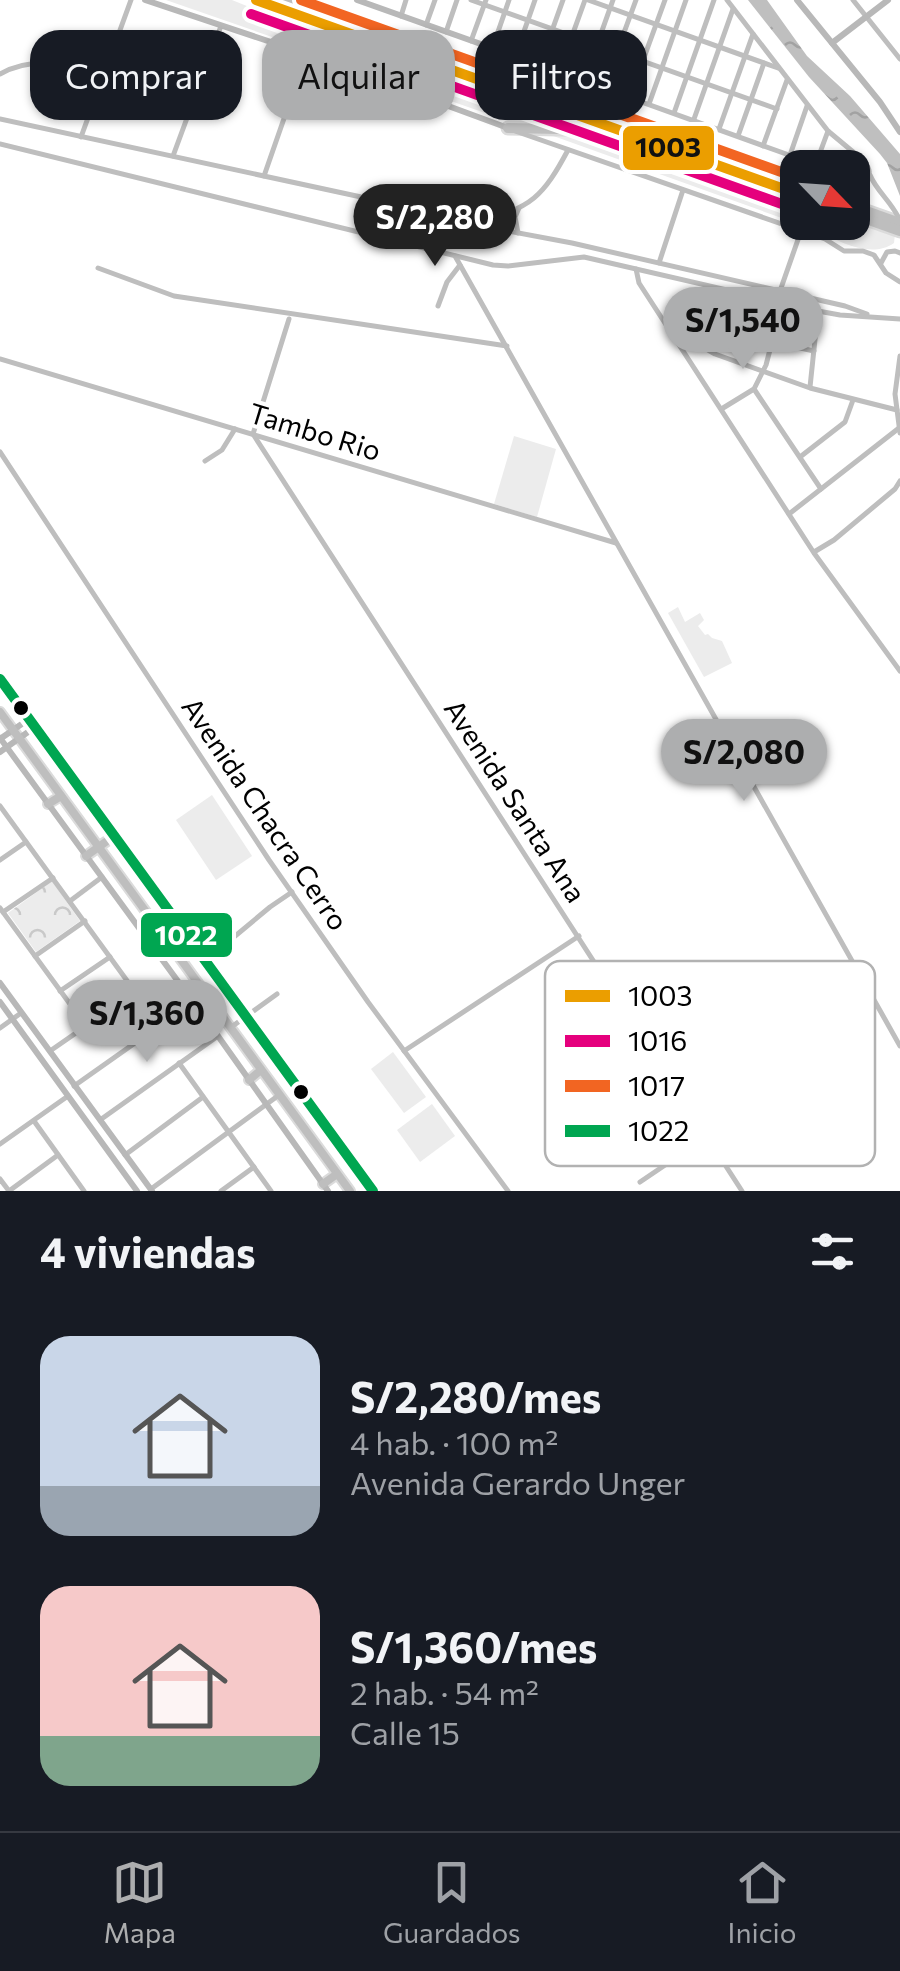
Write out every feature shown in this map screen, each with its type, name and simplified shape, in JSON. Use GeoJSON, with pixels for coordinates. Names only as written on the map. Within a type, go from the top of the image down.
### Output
{"type":"FeatureCollection","features":[{"type":"Feature","properties":{"kind":"highway"},"geometry":{"type":"LineString","coordinates":[[256,0],[314,9],[780,187]]}},
{"type":"Feature","properties":{"kind":"highway"},"geometry":{"type":"LineString","coordinates":[[279,4],[308,30]]}},
{"type":"Feature","properties":{"kind":"highway"},"geometry":{"type":"LineString","coordinates":[[314,9],[339,30]]}},
{"type":"Feature","properties":{"kind":"highway"},"geometry":{"type":"LineString","coordinates":[[455,69],[780,180]]}},
{"type":"Feature","properties":{"kind":"highway"},"geometry":{"type":"LineString","coordinates":[[617,120],[625,127]]}},
{"type":"Feature","properties":{"kind":"highway"},"geometry":{"type":"LineString","coordinates":[[508,128],[625,127]]}},
{"type":"Feature","properties":{"kind":"highway"},"geometry":{"type":"LineString","coordinates":[[870,216],[900,231]]}},
{"type":"Feature","properties":{"kind":"highway"},"geometry":{"type":"LineString","coordinates":[[870,217],[900,222]]}},
{"type":"Feature","properties":{"kind":"main road"},"geometry":{"type":"LineString","coordinates":[[0,679],[372,1191]]}},
{"type":"Feature","properties":{"kind":"main road"},"geometry":{"type":"LineString","coordinates":[[0,712],[350,1191]]}},
{"type":"Feature","properties":{"kind":"main road"},"geometry":{"type":"LineString","coordinates":[[48,804],[61,796]]}},
{"type":"Feature","properties":{"kind":"main road"},"geometry":{"type":"LineString","coordinates":[[86,856],[114,836]]}},
{"type":"Feature","properties":{"kind":"main road"},"geometry":{"type":"LineString","coordinates":[[165,964],[177,955]]}},
{"type":"Feature","properties":{"kind":"main road"},"geometry":{"type":"LineString","coordinates":[[207,1022],[219,1014]]}},
{"type":"Feature","properties":{"kind":"main road"},"geometry":{"type":"LineString","coordinates":[[249,1080],[261,1070]]}},
{"type":"Feature","properties":{"kind":"main road"},"geometry":{"type":"LineString","coordinates":[[290,1108],[304,1098]]}},
{"type":"Feature","properties":{"kind":"main road"},"geometry":{"type":"LineString","coordinates":[[321,1152],[336,1141]]}},
{"type":"Feature","properties":{"kind":"main road"},"geometry":{"type":"LineString","coordinates":[[326,1188],[337,1174]]}},
{"type":"Feature","properties":{"kind":"street"},"geometry":{"type":"LineString","coordinates":[[120,30],[131,0]]}},
{"type":"Feature","properties":{"kind":"street"},"geometry":{"type":"LineString","coordinates":[[145,0],[262,40]]}},
{"type":"Feature","properties":{"kind":"street"},"geometry":{"type":"LineString","coordinates":[[358,0],[382,4],[401,16],[440,30]]}},
{"type":"Feature","properties":{"kind":"street"},"geometry":{"type":"LineString","coordinates":[[401,16],[406,0]]}},
{"type":"Feature","properties":{"kind":"street"},"geometry":{"type":"LineString","coordinates":[[426,25],[435,0]]}},
{"type":"Feature","properties":{"kind":"street"},"geometry":{"type":"LineString","coordinates":[[447,30],[457,0]]}},
{"type":"Feature","properties":{"kind":"street"},"geometry":{"type":"LineString","coordinates":[[471,0],[555,30]]}},
{"type":"Feature","properties":{"kind":"street"},"geometry":{"type":"LineString","coordinates":[[498,30],[510,0]]}},
{"type":"Feature","properties":{"kind":"street"},"geometry":{"type":"LineString","coordinates":[[524,30],[535,0]]}},
{"type":"Feature","properties":{"kind":"street"},"geometry":{"type":"LineString","coordinates":[[552,29],[563,0]]}},
{"type":"Feature","properties":{"kind":"street"},"geometry":{"type":"LineString","coordinates":[[574,30],[586,0],[778,68]]}},
{"type":"Feature","properties":{"kind":"street"},"geometry":{"type":"LineString","coordinates":[[602,30],[613,0]]}},
{"type":"Feature","properties":{"kind":"street"},"geometry":{"type":"LineString","coordinates":[[624,30],[636,0]]}},
{"type":"Feature","properties":{"kind":"street"},"geometry":{"type":"LineString","coordinates":[[647,48],[664,0]]}},
{"type":"Feature","properties":{"kind":"street"},"geometry":{"type":"LineString","coordinates":[[686,0],[649,104],[780,152]]}},
{"type":"Feature","properties":{"kind":"street"},"geometry":{"type":"LineString","coordinates":[[674,113],[714,0]]}},
{"type":"Feature","properties":{"kind":"street"},"geometry":{"type":"LineString","coordinates":[[727,0],[807,106],[847,149]]}},
{"type":"Feature","properties":{"kind":"street"},"geometry":{"type":"LineString","coordinates":[[797,0],[900,132]]}},
{"type":"Feature","properties":{"kind":"street"},"geometry":{"type":"LineString","coordinates":[[853,0],[900,59]]}},
{"type":"Feature","properties":{"kind":"street"},"geometry":{"type":"LineString","coordinates":[[832,43],[888,0]]}},
{"type":"Feature","properties":{"kind":"street"},"geometry":{"type":"LineString","coordinates":[[471,42],[485,2]]}},
{"type":"Feature","properties":{"kind":"street"},"geometry":{"type":"LineString","coordinates":[[693,120],[733,8]]}},
{"type":"Feature","properties":{"kind":"street"},"geometry":{"type":"LineString","coordinates":[[172,156],[221,26]]}},
{"type":"Feature","properties":{"kind":"street"},"geometry":{"type":"LineString","coordinates":[[719,129],[753,34]]}},
{"type":"Feature","properties":{"kind":"street"},"geometry":{"type":"LineString","coordinates":[[455,36],[475,43]]}},
{"type":"Feature","properties":{"kind":"street"},"geometry":{"type":"LineString","coordinates":[[738,136],[764,63]]}},
{"type":"Feature","properties":{"kind":"street"},"geometry":{"type":"LineString","coordinates":[[0,74],[30,64]]}},
{"type":"Feature","properties":{"kind":"street"},"geometry":{"type":"LineString","coordinates":[[647,64],[776,109]]}},
{"type":"Feature","properties":{"kind":"street"},"geometry":{"type":"LineString","coordinates":[[763,146],[788,80]]}},
{"type":"Feature","properties":{"kind":"street"},"geometry":{"type":"LineString","coordinates":[[792,150],[807,106]]}},
{"type":"Feature","properties":{"kind":"street"},"geometry":{"type":"LineString","coordinates":[[455,109],[780,224]]}},
{"type":"Feature","properties":{"kind":"street"},"geometry":{"type":"LineString","coordinates":[[0,119],[587,246],[845,306],[880,318]]}},
{"type":"Feature","properties":{"kind":"street"},"geometry":{"type":"LineString","coordinates":[[81,137],[87,120]]}},
{"type":"Feature","properties":{"kind":"street"},"geometry":{"type":"LineString","coordinates":[[264,176],[283,120]]}},
{"type":"Feature","properties":{"kind":"street"},"geometry":{"type":"LineString","coordinates":[[822,150],[828,131]]}},
{"type":"Feature","properties":{"kind":"street"},"geometry":{"type":"LineString","coordinates":[[0,144],[493,265],[584,258],[818,311],[900,319]]}},
{"type":"Feature","properties":{"kind":"street"},"geometry":{"type":"LineString","coordinates":[[477,222],[519,208],[545,190],[568,150]]}},
{"type":"Feature","properties":{"kind":"street"},"geometry":{"type":"LineString","coordinates":[[870,174],[900,222]]}},
{"type":"Feature","properties":{"kind":"street"},"geometry":{"type":"LineString","coordinates":[[870,186],[879,191]]}},
{"type":"Feature","properties":{"kind":"street"},"geometry":{"type":"LineString","coordinates":[[656,274],[684,190]]}},
{"type":"Feature","properties":{"kind":"street"},"geometry":{"type":"LineString","coordinates":[[518,233],[515,217],[519,208]]}},
{"type":"Feature","properties":{"kind":"street"},"geometry":{"type":"LineString","coordinates":[[779,302],[798,240]]}},
{"type":"Feature","properties":{"kind":"street"},"geometry":{"type":"LineString","coordinates":[[827,240],[844,251],[870,253],[900,282]]}},
{"type":"Feature","properties":{"kind":"street"},"geometry":{"type":"LineString","coordinates":[[570,257],[572,243]]}},
{"type":"Feature","properties":{"kind":"street"},"geometry":{"type":"LineString","coordinates":[[882,266],[884,255],[900,244]]}},
{"type":"Feature","properties":{"kind":"street"},"geometry":{"type":"LineString","coordinates":[[584,258],[587,246]]}},
{"type":"Feature","properties":{"kind":"street"},"geometry":{"type":"LineString","coordinates":[[891,251],[900,253]]}},
{"type":"Feature","properties":{"kind":"street"},"geometry":{"type":"LineString","coordinates":[[456,256],[852,961]]}},
{"type":"Feature","properties":{"kind":"street"},"geometry":{"type":"LineString","coordinates":[[438,306],[447,282],[460,265]]}},
{"type":"Feature","properties":{"kind":"street"},"geometry":{"type":"LineString","coordinates":[[98,268],[174,296],[506,346]]}},
{"type":"Feature","properties":{"kind":"street"},"geometry":{"type":"LineString","coordinates":[[636,270],[640,283],[814,553],[900,671]]}},
{"type":"Feature","properties":{"kind":"street"},"geometry":{"type":"LineString","coordinates":[[890,274],[900,273]]}},
{"type":"Feature","properties":{"kind":"street"},"geometry":{"type":"LineString","coordinates":[[810,388],[818,311]]}},
{"type":"Feature","properties":{"kind":"street"},"geometry":{"type":"LineString","coordinates":[[252,434],[289,318]]}},
{"type":"Feature","properties":{"kind":"street"},"geometry":{"type":"LineString","coordinates":[[663,318],[814,351]]}},
{"type":"Feature","properties":{"kind":"street"},"geometry":{"type":"LineString","coordinates":[[692,325],[710,352],[810,388],[898,410]]}},
{"type":"Feature","properties":{"kind":"street"},"geometry":{"type":"LineString","coordinates":[[722,408],[754,389],[772,342]]}},
{"type":"Feature","properties":{"kind":"street"},"geometry":{"type":"LineString","coordinates":[[789,514],[900,431],[896,394],[900,356]]}},
{"type":"Feature","properties":{"kind":"street","name":"Tambo Rio"},"geometry":{"type":"LineString","coordinates":[[0,360],[619,544]]}},
{"type":"Feature","properties":{"kind":"street"},"geometry":{"type":"LineString","coordinates":[[754,389],[821,489]]}},
{"type":"Feature","properties":{"kind":"street"},"geometry":{"type":"LineString","coordinates":[[800,457],[845,422],[852,400]]}},
{"type":"Feature","properties":{"kind":"street"},"geometry":{"type":"LineString","coordinates":[[205,461],[226,446],[235,429]]}},
{"type":"Feature","properties":{"kind":"street","name":"Avenida Santa Ana"},"geometry":{"type":"LineString","coordinates":[[252,434],[595,961]]}},
{"type":"Feature","properties":{"kind":"street","name":"Avenida Chacra Cerro"},"geometry":{"type":"LineString","coordinates":[[0,452],[292,892],[508,1191]]}},
{"type":"Feature","properties":{"kind":"street"},"geometry":{"type":"LineString","coordinates":[[814,553],[845,531],[900,481]]}},
{"type":"Feature","properties":{"kind":"street"},"geometry":{"type":"LineString","coordinates":[[32,723],[0,739],[4,750],[48,804],[326,1188]]}},
{"type":"Feature","properties":{"kind":"street"},"geometry":{"type":"LineString","coordinates":[[4,750],[16,734]]}},
{"type":"Feature","properties":{"kind":"street"},"geometry":{"type":"LineString","coordinates":[[0,807],[160,1026]]}},
{"type":"Feature","properties":{"kind":"street"},"geometry":{"type":"LineString","coordinates":[[0,860],[26,842]]}},
{"type":"Feature","properties":{"kind":"street"},"geometry":{"type":"LineString","coordinates":[[53,878],[2,910],[86,1026]]}},
{"type":"Feature","properties":{"kind":"street"},"geometry":{"type":"LineString","coordinates":[[70,901],[102,878]]}},
{"type":"Feature","properties":{"kind":"street"},"geometry":{"type":"LineString","coordinates":[[205,961],[292,892]]}},
{"type":"Feature","properties":{"kind":"street"},"geometry":{"type":"LineString","coordinates":[[35,956],[85,921]]}},
{"type":"Feature","properties":{"kind":"street"},"geometry":{"type":"LineString","coordinates":[[404,1051],[579,936]]}},
{"type":"Feature","properties":{"kind":"street"},"geometry":{"type":"LineString","coordinates":[[60,990],[110,957]]}},
{"type":"Feature","properties":{"kind":"street"},"geometry":{"type":"LineString","coordinates":[[0,984],[150,1190],[280,1095]]}},
{"type":"Feature","properties":{"kind":"street"},"geometry":{"type":"LineString","coordinates":[[50,1051],[135,992]]}},
{"type":"Feature","properties":{"kind":"street"},"geometry":{"type":"LineString","coordinates":[[230,1028],[277,994]]}},
{"type":"Feature","properties":{"kind":"street"},"geometry":{"type":"LineString","coordinates":[[875,1001],[900,1046]]}},
{"type":"Feature","properties":{"kind":"street"},"geometry":{"type":"LineString","coordinates":[[0,1002],[137,1191]]}},
{"type":"Feature","properties":{"kind":"street"},"geometry":{"type":"LineString","coordinates":[[74,1086],[193,1002]]}},
{"type":"Feature","properties":{"kind":"street"},"geometry":{"type":"LineString","coordinates":[[0,1028],[21,1013]]}},
{"type":"Feature","properties":{"kind":"street"},"geometry":{"type":"LineString","coordinates":[[100,1120],[218,1036]]}},
{"type":"Feature","properties":{"kind":"street"},"geometry":{"type":"LineString","coordinates":[[179,1064],[271,1191]]}},
{"type":"Feature","properties":{"kind":"street"},"geometry":{"type":"LineString","coordinates":[[0,1144],[68,1096]]}},
{"type":"Feature","properties":{"kind":"street"},"geometry":{"type":"LineString","coordinates":[[126,1155],[203,1098]]}},
{"type":"Feature","properties":{"kind":"street"},"geometry":{"type":"LineString","coordinates":[[34,1120],[81,1190]]}},
{"type":"Feature","properties":{"kind":"street"},"geometry":{"type":"LineString","coordinates":[[0,1179],[9,1191],[58,1155]]}},
{"type":"Feature","properties":{"kind":"street"},"geometry":{"type":"LineString","coordinates":[[640,1182],[664,1166]]}},
{"type":"Feature","properties":{"kind":"street","name":"Avenida Santa Ana"},"geometry":{"type":"LineString","coordinates":[[727,1166],[742,1191]]}},
{"type":"Feature","properties":{"kind":"street"},"geometry":{"type":"LineString","coordinates":[[221,1191],[254,1167]]}},
{"type":"Feature","properties":{"kind":"green space"},"geometry":{"type":"Polygon","coordinates":[[[166,0],[232,0],[302,30],[262,30],[262,33],[166,0]]]}},
{"type":"Feature","properties":{"kind":"green space"},"geometry":{"type":"Polygon","coordinates":[[[455,80],[475,87],[475,109],[455,102],[455,80]]]}},
{"type":"Feature","properties":{"kind":"green space"},"geometry":{"type":"Polygon","coordinates":[[[505,120],[570,120],[587,126],[528,128],[505,120]]]}},
{"type":"Feature","properties":{"kind":"green space"},"geometry":{"type":"Polygon","coordinates":[[[545,133],[614,136],[765,186],[780,192],[780,217],[545,133]]]}},
{"type":"Feature","properties":{"kind":"green space"},"geometry":{"type":"Polygon","coordinates":[[[870,224],[895,234],[894,243],[885,248],[856,247],[836,240],[870,240],[870,224]]]}},
{"type":"Feature","properties":{"kind":"green space"},"geometry":{"type":"Polygon","coordinates":[[[514,436],[556,449],[537,517],[494,504],[514,436]]]}},
{"type":"Feature","properties":{"kind":"green space"},"geometry":{"type":"Polygon","coordinates":[[[678,607],[685,622],[700,613],[704,620],[698,626],[705,635],[722,641],[732,663],[704,677],[668,613],[678,607]]]}},
{"type":"Feature","properties":{"kind":"green space"},"geometry":{"type":"Polygon","coordinates":[[[212,795],[252,856],[216,880],[176,820],[212,795]]]}},
{"type":"Feature","properties":{"kind":"green space"},"geometry":{"type":"Polygon","coordinates":[[[52,881],[80,921],[36,952],[8,913],[52,881]]]}},
{"type":"Feature","properties":{"kind":"green space"},"geometry":{"type":"Polygon","coordinates":[[[393,1052],[426,1097],[404,1113],[371,1069],[393,1052]]]}},
{"type":"Feature","properties":{"kind":"green space"},"geometry":{"type":"Polygon","coordinates":[[[432,1104],[455,1136],[420,1162],[397,1130],[432,1104]]]}},
{"type":"Feature","properties":{"kind":"water"},"geometry":{"type":"Polygon","coordinates":[[[748,0],[767,0],[807,56],[850,96],[900,154],[900,196],[887,163],[809,77],[748,0]]]}},
{"type":"Feature","properties":{"kind":"transit line","name":"1003"},"geometry":{"type":"LineString","coordinates":[[256,0],[780,188]]}},
{"type":"Feature","properties":{"kind":"transit line","name":"1017"},"geometry":{"type":"LineString","coordinates":[[301,0],[780,172]]}},
{"type":"Feature","properties":{"kind":"transit line","name":"1016"},"geometry":{"type":"LineString","coordinates":[[251,14],[780,203]]}},
{"type":"Feature","properties":{"kind":"transit line","name":"1022"},"geometry":{"type":"LineString","coordinates":[[0,679],[373,1191]]}}]}
